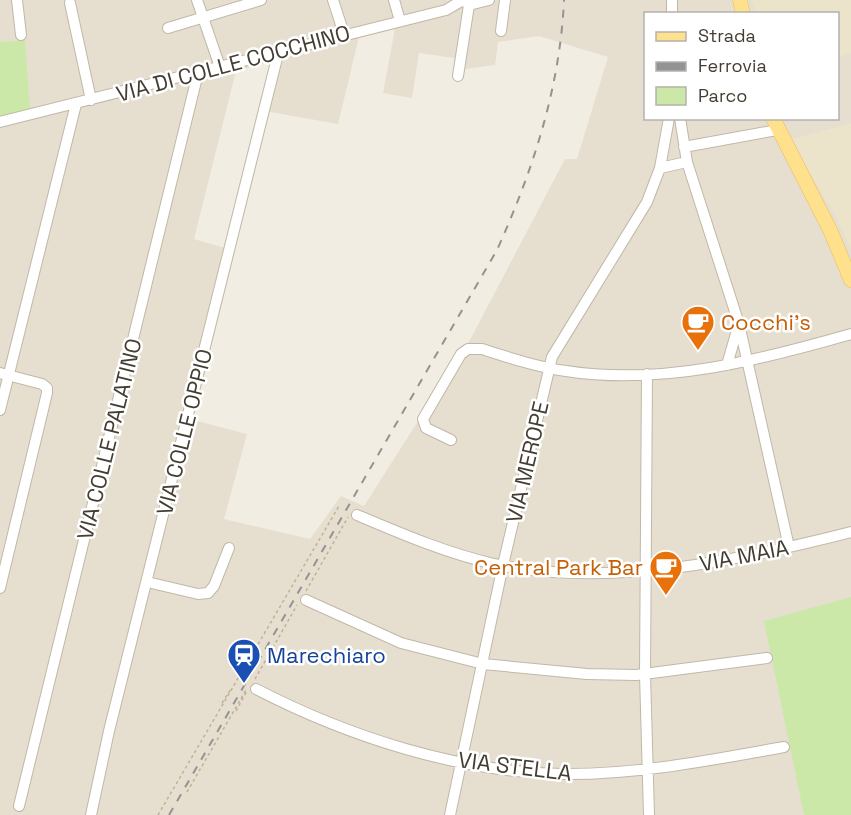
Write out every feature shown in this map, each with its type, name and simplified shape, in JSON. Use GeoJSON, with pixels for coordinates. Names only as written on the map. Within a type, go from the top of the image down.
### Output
{"type":"FeatureCollection","features":[{"type":"Feature","properties":{"kind":"main road"},"geometry":{"type":"LineString","coordinates":[[775,124],[830,230],[851,280]]}},
{"type":"Feature","properties":{"kind":"street"},"geometry":{"type":"LineString","coordinates":[[17,0],[21,35]]}},
{"type":"Feature","properties":{"kind":"street"},"geometry":{"type":"LineString","coordinates":[[197,0],[220,67]]}},
{"type":"Feature","properties":{"kind":"street"},"geometry":{"type":"LineString","coordinates":[[168,28],[261,0]]}},
{"type":"Feature","properties":{"kind":"street"},"geometry":{"type":"LineString","coordinates":[[333,0],[344,34]]}},
{"type":"Feature","properties":{"kind":"street"},"geometry":{"type":"LineString","coordinates":[[394,0],[400,21]]}},
{"type":"Feature","properties":{"kind":"street","name":"VIA DI COLLE COCCHINO"},"geometry":{"type":"LineString","coordinates":[[0,122],[198,73],[279,50],[450,9],[465,2],[489,0]]}},
{"type":"Feature","properties":{"kind":"street"},"geometry":{"type":"LineString","coordinates":[[501,31],[505,0]]}},
{"type":"Feature","properties":{"kind":"street"},"geometry":{"type":"LineString","coordinates":[[458,76],[465,2]]}},
{"type":"Feature","properties":{"kind":"street"},"geometry":{"type":"LineString","coordinates":[[70,3],[91,100]]}},
{"type":"Feature","properties":{"kind":"street","name":"VIA COLLE OPPIO"},"geometry":{"type":"LineString","coordinates":[[91,815],[109,731],[279,50]]}},
{"type":"Feature","properties":{"kind":"street","name":"VIA COLLE PALATINO"},"geometry":{"type":"LineString","coordinates":[[19,806],[198,73]]}},
{"type":"Feature","properties":{"kind":"street"},"geometry":{"type":"LineString","coordinates":[[0,410],[4,374],[76,104]]}},
{"type":"Feature","properties":{"kind":"street","name":"VIA MEROPE"},"geometry":{"type":"LineString","coordinates":[[450,815],[503,565],[549,368],[558,344],[647,202],[660,168],[669,120]]}},
{"type":"Feature","properties":{"kind":"street"},"geometry":{"type":"LineString","coordinates":[[680,120],[687,162],[739,324],[789,547]]}},
{"type":"Feature","properties":{"kind":"street"},"geometry":{"type":"LineString","coordinates":[[684,147],[775,124]]}},
{"type":"Feature","properties":{"kind":"street"},"geometry":{"type":"LineString","coordinates":[[660,168],[687,162]]}},
{"type":"Feature","properties":{"kind":"street"},"geometry":{"type":"LineString","coordinates":[[727,365],[739,324]]}},
{"type":"Feature","properties":{"kind":"street"},"geometry":{"type":"LineString","coordinates":[[451,440],[426,428],[423,419],[458,357],[468,349],[482,350],[549,368],[595,374],[647,374],[746,362],[851,334]]}},
{"type":"Feature","properties":{"kind":"street"},"geometry":{"type":"LineString","coordinates":[[0,588],[47,393],[47,388],[42,384],[4,374]]}},
{"type":"Feature","properties":{"kind":"street"},"geometry":{"type":"LineString","coordinates":[[647,374],[645,674],[648,815]]}},
{"type":"Feature","properties":{"kind":"street","name":"VIA MAIA"},"geometry":{"type":"LineString","coordinates":[[357,515],[433,546],[503,565],[561,571],[645,570],[712,563],[851,532]]}},
{"type":"Feature","properties":{"kind":"street"},"geometry":{"type":"LineString","coordinates":[[147,582],[201,594],[208,593],[214,586],[230,548]]}},
{"type":"Feature","properties":{"kind":"street"},"geometry":{"type":"LineString","coordinates":[[306,600],[401,643],[483,664],[587,674],[645,674],[767,658]]}},
{"type":"Feature","properties":{"kind":"street","name":"VIA STELLA"},"geometry":{"type":"LineString","coordinates":[[253,689],[349,729],[462,762],[557,774],[647,770],[784,747]]}},
{"type":"Feature","properties":{"kind":"path"},"geometry":{"type":"LineString","coordinates":[[158,815],[339,506]]}},
{"type":"Feature","properties":{"kind":"path"},"geometry":{"type":"LineString","coordinates":[[188,792],[253,689]]}},
{"type":"Feature","properties":{"kind":"path"},"geometry":{"type":"LineString","coordinates":[[222,703],[232,690]]}},
{"type":"Feature","properties":{"kind":"path"},"geometry":{"type":"LineString","coordinates":[[236,711],[244,697]]}},
{"type":"Feature","properties":{"kind":"shaded area"},"geometry":{"type":"Polygon","coordinates":[[[0,0],[851,0],[851,815],[0,815],[0,0]],[[395,28],[359,37],[338,124],[259,110],[271,62],[236,71],[194,239],[235,251],[193,420],[247,434],[224,519],[310,539],[341,496],[364,506],[471,338],[565,159],[577,159],[608,57],[539,36],[498,42],[495,65],[465,69],[454,58],[419,53],[412,98],[383,93],[395,28]]]}},
{"type":"Feature","properties":{"kind":"shaded area"},"geometry":{"type":"Polygon","coordinates":[[[752,0],[851,0],[851,53],[839,57],[839,12],[756,12],[752,0]]]}},
{"type":"Feature","properties":{"kind":"shaded area"},"geometry":{"type":"Polygon","coordinates":[[[851,123],[851,249],[834,213],[789,140],[851,123]]]}},
{"type":"Feature","properties":{"kind":"green space"},"geometry":{"type":"Polygon","coordinates":[[[25,40],[30,110],[0,117],[0,42],[25,40]]]}},
{"type":"Feature","properties":{"kind":"green space"},"geometry":{"type":"Polygon","coordinates":[[[851,597],[851,815],[804,815],[764,621],[851,597]]]}},
{"type":"Feature","properties":{"kind":"railway"},"geometry":{"type":"LineString","coordinates":[[169,815],[497,250],[533,159],[551,97],[564,0]]}},
{"type":"Feature","properties":{"kind":"place","name":"Cocchi’s"},"geometry":{"type":"Point","coordinates":[698,351]}},
{"type":"Feature","properties":{"kind":"place","name":"Central Park Bar"},"geometry":{"type":"Point","coordinates":[666,596]}},
{"type":"Feature","properties":{"kind":"place","name":"Marechiaro"},"geometry":{"type":"Point","coordinates":[244,684]}}]}
